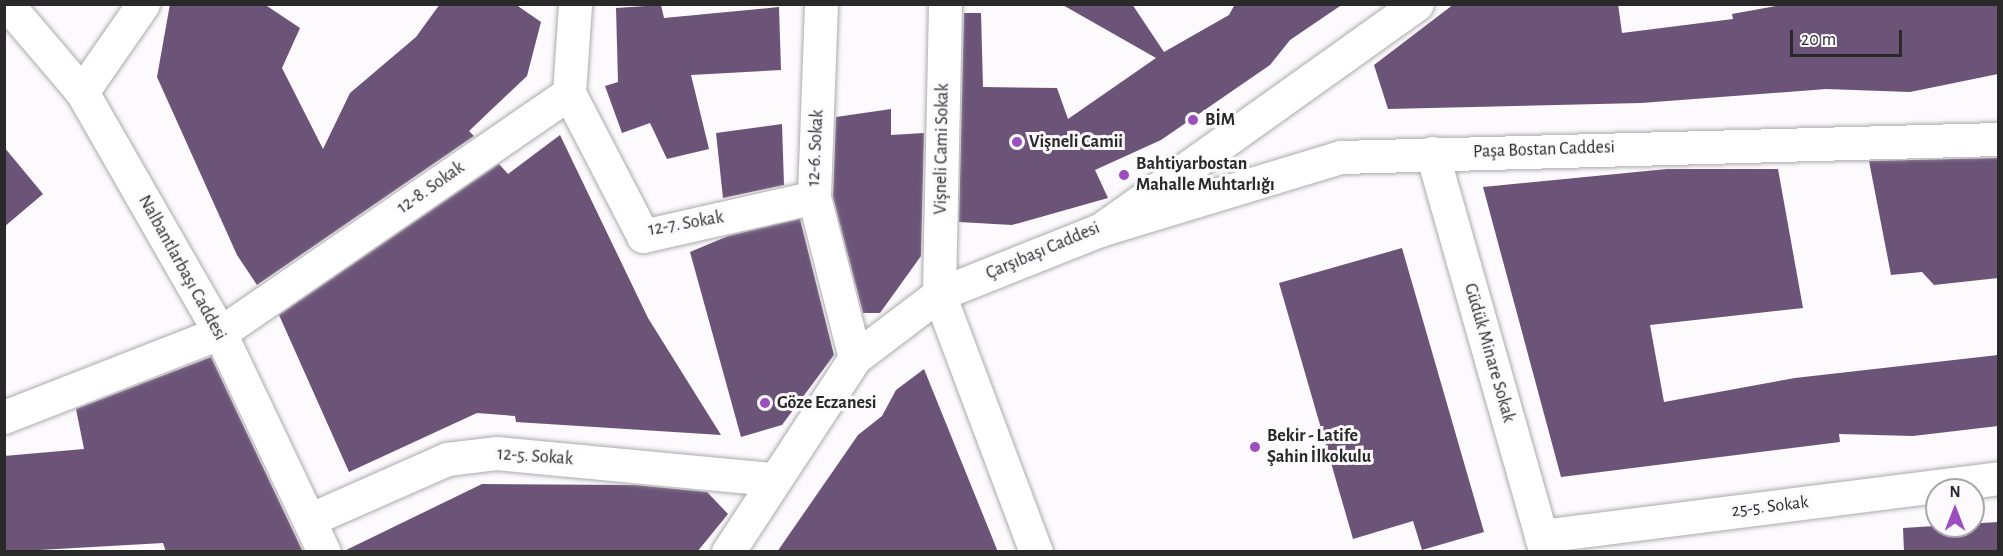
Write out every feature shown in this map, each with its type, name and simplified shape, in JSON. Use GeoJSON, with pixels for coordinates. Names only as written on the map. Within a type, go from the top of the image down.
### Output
{"type":"FeatureCollection","features":[{"type":"Feature","properties":{"kind":"street","name":"Nalbantlarbaşı Caddesi"},"geometry":{"type":"LineString","coordinates":[[7,4],[82,92],[220,333],[311,519],[324,552]]}},
{"type":"Feature","properties":{"kind":"street"},"geometry":{"type":"LineString","coordinates":[[82,92],[143,4]]}},
{"type":"Feature","properties":{"kind":"street"},"geometry":{"type":"LineString","coordinates":[[569,93],[575,4]]}},
{"type":"Feature","properties":{"kind":"street","name":"12-6. Sokak"},"geometry":{"type":"LineString","coordinates":[[821,4],[813,197],[855,358]]}},
{"type":"Feature","properties":{"kind":"street","name":"Vişneli Cami Sokak"},"geometry":{"type":"LineString","coordinates":[[939,294],[945,4]]}},
{"type":"Feature","properties":{"kind":"street","name":"Çarşıbaşı Caddesi"},"geometry":{"type":"LineString","coordinates":[[728,552],[771,479],[855,358],[939,294],[1100,230],[1417,4]]}},
{"type":"Feature","properties":{"kind":"street","name":"12-7. Sokak"},"geometry":{"type":"LineString","coordinates":[[569,93],[643,236],[813,197]]}},
{"type":"Feature","properties":{"kind":"street","name":"12-8. Sokak"},"geometry":{"type":"LineString","coordinates":[[4,417],[220,333],[569,93]]}},
{"type":"Feature","properties":{"kind":"street","name":"Paşa Bostan Caddesi"},"geometry":{"type":"LineString","coordinates":[[1100,230],[1341,157],[1998,138]]}},
{"type":"Feature","properties":{"kind":"street","name":"Güdük Minare Sokak"},"geometry":{"type":"LineString","coordinates":[[1432,153],[1543,544]]}},
{"type":"Feature","properties":{"kind":"street"},"geometry":{"type":"LineString","coordinates":[[939,294],[1036,552]]}},
{"type":"Feature","properties":{"kind":"street","name":"12-5. Sokak"},"geometry":{"type":"LineString","coordinates":[[311,519],[447,459],[496,453],[771,479]]}},
{"type":"Feature","properties":{"kind":"street","name":"25-5. Sokak"},"geometry":{"type":"LineString","coordinates":[[1543,544],[1998,478]]}},
{"type":"Feature","properties":{"kind":"building"},"geometry":{"type":"Polygon","coordinates":[[[170,4],[264,4],[300,28],[282,68],[323,149],[350,93],[416,37],[440,4],[515,4],[541,22],[527,76],[469,131],[474,136],[257,285],[237,255],[157,77],[170,4]]]}},
{"type":"Feature","properties":{"kind":"building"},"geometry":{"type":"Polygon","coordinates":[[[1061,4],[1132,4],[1164,52],[1229,15],[1235,4],[1343,4],[1290,40],[1270,65],[1161,140],[1095,170],[1108,198],[1012,225],[959,222],[964,13],[981,13],[983,87],[1057,88],[1068,119],[1156,58],[1061,4]]]}},
{"type":"Feature","properties":{"kind":"building"},"geometry":{"type":"Polygon","coordinates":[[[1454,4],[1618,4],[1622,33],[1733,19],[1732,14],[1776,6],[1998,4],[1998,74],[1910,92],[1826,89],[1641,103],[1388,109],[1374,65],[1454,4]]]}},
{"type":"Feature","properties":{"kind":"building"},"geometry":{"type":"Polygon","coordinates":[[[661,5],[664,18],[779,7],[781,70],[691,75],[709,149],[667,159],[650,123],[622,133],[605,86],[618,82],[616,8],[661,5]]]}},
{"type":"Feature","properties":{"kind":"building"},"geometry":{"type":"Polygon","coordinates":[[[891,109],[891,135],[924,133],[921,256],[880,313],[863,313],[833,197],[836,117],[891,109]]]}},
{"type":"Feature","properties":{"kind":"building"},"geometry":{"type":"Polygon","coordinates":[[[782,124],[784,185],[723,198],[716,133],[782,124]]]}},
{"type":"Feature","properties":{"kind":"building"},"geometry":{"type":"Polygon","coordinates":[[[560,135],[648,318],[721,435],[516,422],[515,416],[477,413],[349,472],[279,315],[499,164],[508,174],[560,135]]]}},
{"type":"Feature","properties":{"kind":"building"},"geometry":{"type":"Polygon","coordinates":[[[4,147],[43,194],[4,227],[4,147]]]}},
{"type":"Feature","properties":{"kind":"building"},"geometry":{"type":"Polygon","coordinates":[[[1998,158],[1998,278],[1934,285],[1922,272],[1891,275],[1869,161],[1998,158]]]}},
{"type":"Feature","properties":{"kind":"building"},"geometry":{"type":"Polygon","coordinates":[[[1667,169],[1778,169],[1803,308],[1650,325],[1664,402],[1795,378],[1998,355],[1998,426],[1913,436],[1839,434],[1840,442],[1561,477],[1483,187],[1667,169]]]}},
{"type":"Feature","properties":{"kind":"building"},"geometry":{"type":"Polygon","coordinates":[[[800,219],[834,355],[782,425],[741,437],[690,252],[728,236],[800,219]]]}},
{"type":"Feature","properties":{"kind":"building","name":"Bekir - Latife Şahin İlkokulu"},"geometry":{"type":"Polygon","coordinates":[[[1402,248],[1484,532],[1422,550],[1413,521],[1353,539],[1279,283],[1402,248]]]}},
{"type":"Feature","properties":{"kind":"building"},"geometry":{"type":"Polygon","coordinates":[[[211,357],[303,552],[166,552],[163,543],[4,552],[4,456],[84,449],[76,409],[211,357]]]}},
{"type":"Feature","properties":{"kind":"building"},"geometry":{"type":"Polygon","coordinates":[[[924,369],[998,552],[777,552],[858,435],[882,416],[896,390],[924,369]]]}},
{"type":"Feature","properties":{"kind":"building"},"geometry":{"type":"Polygon","coordinates":[[[482,484],[635,485],[707,492],[728,514],[697,552],[342,552],[482,484]]]}},
{"type":"Feature","properties":{"kind":"building"},"geometry":{"type":"Polygon","coordinates":[[[1998,522],[1998,552],[1904,552],[1903,528],[1925,527],[1925,538],[1985,538],[1985,523],[1998,522]]]}},
{"type":"Feature","properties":{"kind":"place","name":"BİM"},"geometry":{"type":"Point","coordinates":[1193,120]}},
{"type":"Feature","properties":{"kind":"place","name":"Vişneli Camii"},"geometry":{"type":"Point","coordinates":[1017,142]}},
{"type":"Feature","properties":{"kind":"place","name":"Bahtiyarbostan Mahalle Muhtarlığı"},"geometry":{"type":"Point","coordinates":[1124,175]}},
{"type":"Feature","properties":{"kind":"place","name":"Göze Eczanesi"},"geometry":{"type":"Point","coordinates":[765,403]}},
{"type":"Feature","properties":{"kind":"place","name":"Bekir - Latife Şahin İlkokulu"},"geometry":{"type":"Point","coordinates":[1255,447]}}]}
